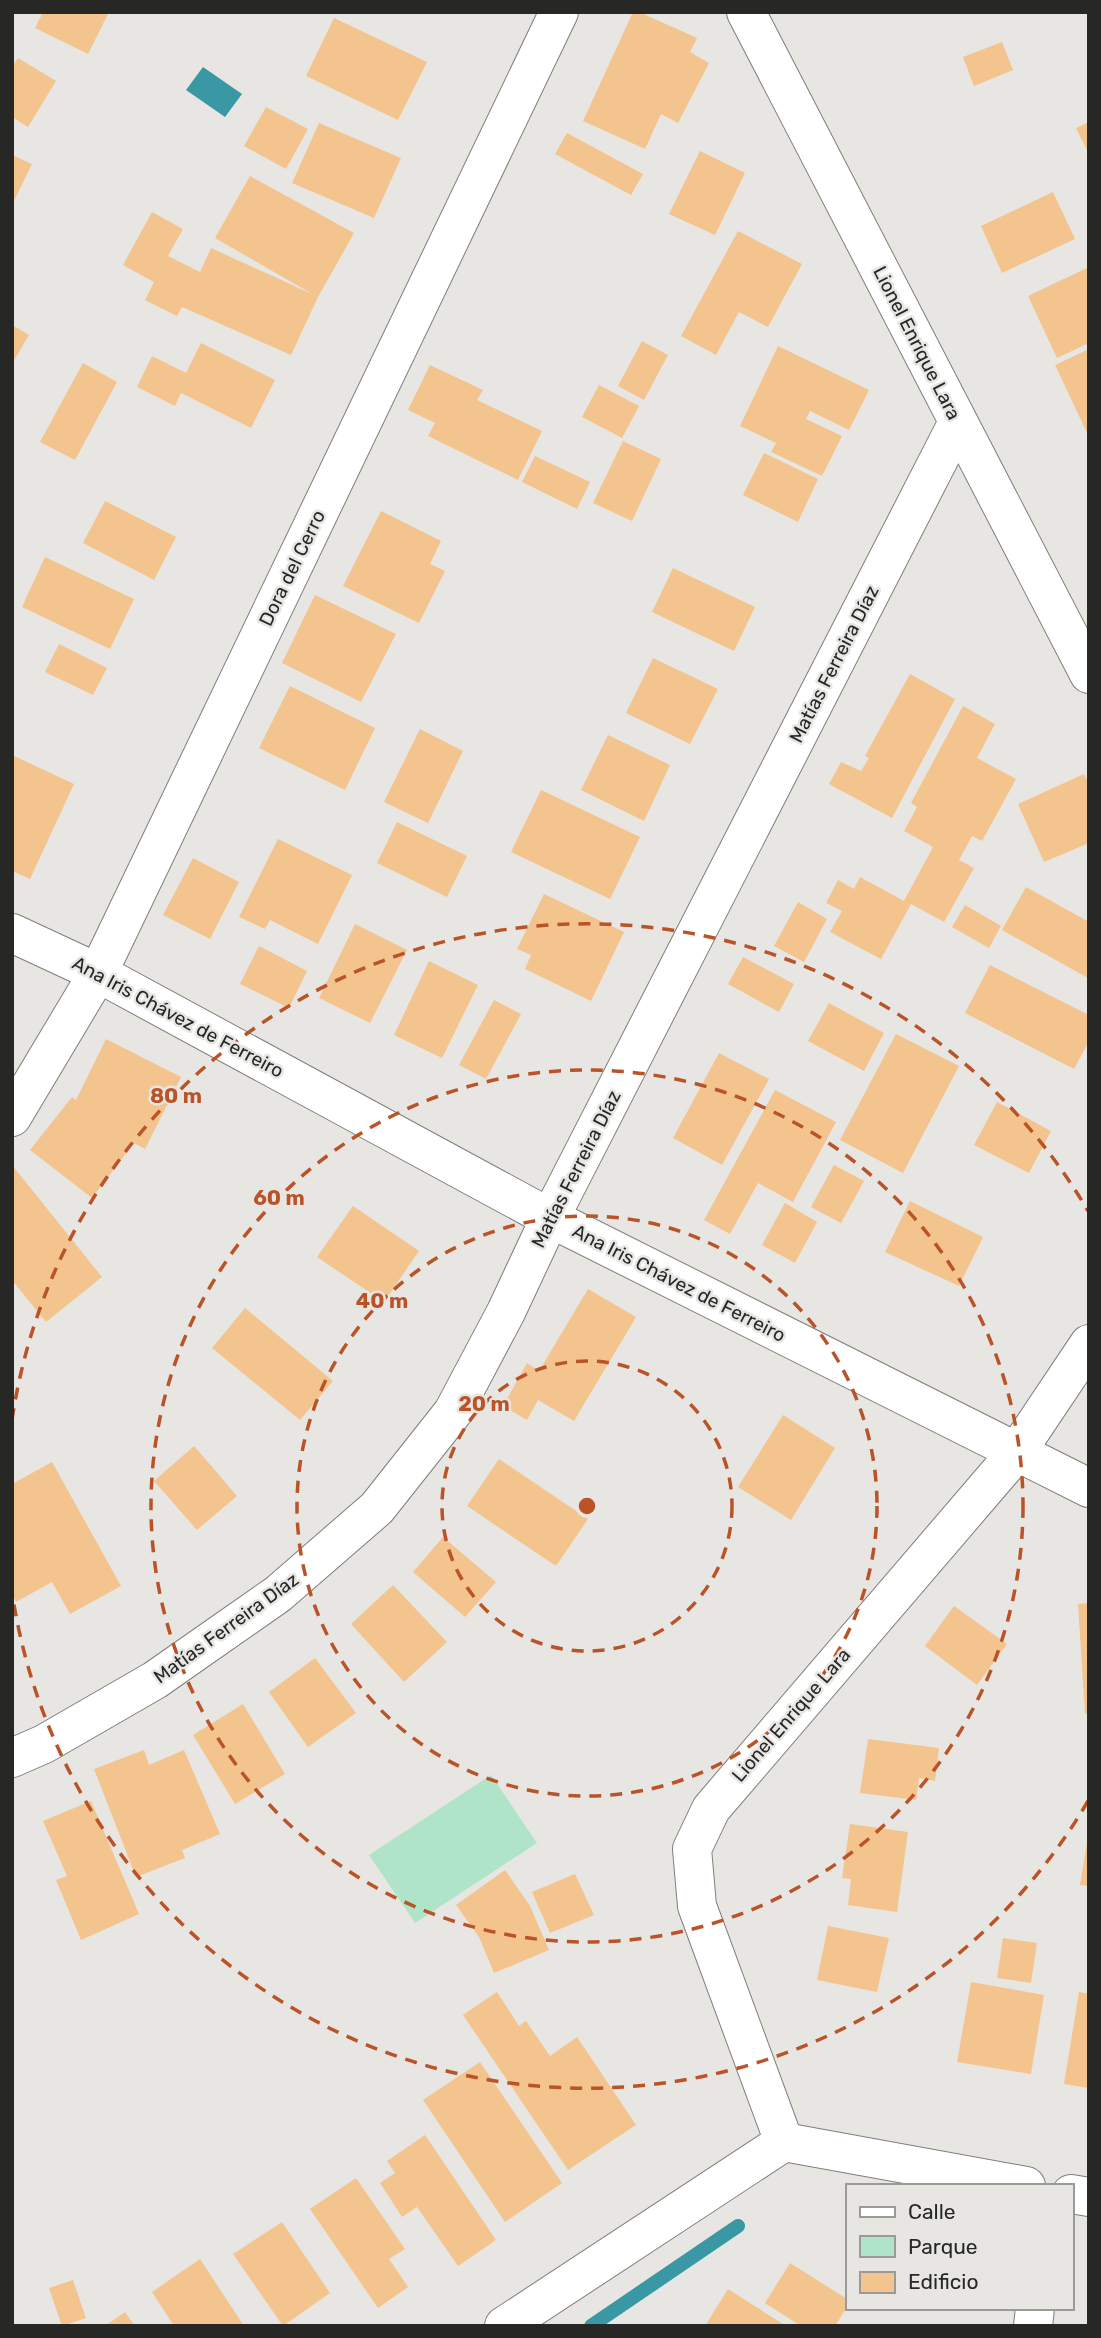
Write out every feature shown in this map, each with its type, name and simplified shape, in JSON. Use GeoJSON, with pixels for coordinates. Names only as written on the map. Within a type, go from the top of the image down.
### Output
{"type":"FeatureCollection","features":[{"type":"Feature","properties":{"kind":"street","name":"Dora del Cerro"},"geometry":{"type":"LineString","coordinates":[[12,1117],[98,973],[559,12]]}},
{"type":"Feature","properties":{"kind":"street","name":"Lionel Enrique Lara"},"geometry":{"type":"LineString","coordinates":[[746,12],[1089,674]]}},
{"type":"Feature","properties":{"kind":"street","name":"Matías Ferreira Díaz"},"geometry":{"type":"LineString","coordinates":[[12,1758],[44,1744],[155,1680],[278,1594],[377,1508],[453,1412],[958,422]]}},
{"type":"Feature","properties":{"kind":"street","name":"Ana Iris Chávez de Ferreiro"},"geometry":{"type":"LineString","coordinates":[[12,933],[98,973],[550,1218],[1089,1489]]}},
{"type":"Feature","properties":{"kind":"street","name":"Lionel Enrique Lara"},"geometry":{"type":"LineString","coordinates":[[783,2142],[697,1906],[692,1849],[711,1809],[1016,1453],[1089,1344]]}},
{"type":"Feature","properties":{"kind":"street"},"geometry":{"type":"LineString","coordinates":[[504,2326],[783,2142],[1015,2184]]}},
{"type":"Feature","properties":{"kind":"green space"},"geometry":{"type":"Polygon","coordinates":[[[491,1775],[537,1843],[415,1923],[369,1855],[491,1775]]]}},
{"type":"Feature","properties":{"kind":"water"},"geometry":{"type":"Polygon","coordinates":[[[203,67],[242,94],[225,117],[186,90],[203,67]]]}},
{"type":"Feature","properties":{"kind":"building"},"geometry":{"type":"Polygon","coordinates":[[[43,12],[109,12],[88,54],[35,28],[43,12]]]}},
{"type":"Feature","properties":{"kind":"building"},"geometry":{"type":"Polygon","coordinates":[[[633,12],[639,12],[697,38],[690,52],[709,63],[678,123],[661,114],[645,149],[583,121],[633,12]]]}},
{"type":"Feature","properties":{"kind":"building"},"geometry":{"type":"Polygon","coordinates":[[[334,18],[427,62],[398,120],[306,76],[334,18]]]}},
{"type":"Feature","properties":{"kind":"building"},"geometry":{"type":"Polygon","coordinates":[[[1002,42],[1013,70],[974,86],[963,57],[1002,42]]]}},
{"type":"Feature","properties":{"kind":"building"},"geometry":{"type":"Polygon","coordinates":[[[18,58],[56,81],[28,127],[12,117],[12,67],[18,58]]]}},
{"type":"Feature","properties":{"kind":"building"},"geometry":{"type":"Polygon","coordinates":[[[266,107],[308,129],[286,169],[244,146],[266,107]]]}},
{"type":"Feature","properties":{"kind":"building"},"geometry":{"type":"Polygon","coordinates":[[[1089,122],[1089,154],[1076,128],[1089,122]]]}},
{"type":"Feature","properties":{"kind":"building"},"geometry":{"type":"Polygon","coordinates":[[[319,123],[401,158],[374,218],[292,183],[319,123]]]}},
{"type":"Feature","properties":{"kind":"building"},"geometry":{"type":"Polygon","coordinates":[[[567,133],[643,174],[631,195],[555,154],[567,133]]]}},
{"type":"Feature","properties":{"kind":"building"},"geometry":{"type":"Polygon","coordinates":[[[700,151],[745,173],[715,235],[669,214],[700,151]]]}},
{"type":"Feature","properties":{"kind":"building"},"geometry":{"type":"Polygon","coordinates":[[[12,155],[32,164],[12,205],[12,155]]]}},
{"type":"Feature","properties":{"kind":"building"},"geometry":{"type":"Polygon","coordinates":[[[250,176],[354,233],[318,297],[291,355],[182,307],[177,316],[145,300],[154,282],[123,265],[152,212],[183,229],[168,256],[200,272],[211,248],[314,295],[215,238],[250,176]]]}},
{"type":"Feature","properties":{"kind":"building"},"geometry":{"type":"Polygon","coordinates":[[[1053,192],[1075,239],[1002,273],[981,226],[1053,192]]]}},
{"type":"Feature","properties":{"kind":"building"},"geometry":{"type":"Polygon","coordinates":[[[738,231],[802,264],[768,327],[739,312],[716,355],[681,336],[738,231]]]}},
{"type":"Feature","properties":{"kind":"building"},"geometry":{"type":"Polygon","coordinates":[[[1089,267],[1089,343],[1057,358],[1028,296],[1089,267]]]}},
{"type":"Feature","properties":{"kind":"building"},"geometry":{"type":"Polygon","coordinates":[[[12,325],[29,335],[12,364],[12,325]]]}},
{"type":"Feature","properties":{"kind":"building"},"geometry":{"type":"Polygon","coordinates":[[[642,341],[668,355],[644,400],[618,386],[642,341]]]}},
{"type":"Feature","properties":{"kind":"building"},"geometry":{"type":"Polygon","coordinates":[[[201,343],[275,380],[251,428],[181,393],[175,406],[137,387],[152,356],[186,373],[201,343]]]}},
{"type":"Feature","properties":{"kind":"building"},"geometry":{"type":"Polygon","coordinates":[[[778,346],[869,390],[849,430],[810,411],[806,419],[842,436],[822,476],[771,452],[776,443],[740,426],[778,346]]]}},
{"type":"Feature","properties":{"kind":"building"},"geometry":{"type":"Polygon","coordinates":[[[1089,349],[1089,437],[1055,365],[1089,349]]]}},
{"type":"Feature","properties":{"kind":"building"},"geometry":{"type":"Polygon","coordinates":[[[83,363],[117,382],[75,460],[40,442],[83,363]]]}},
{"type":"Feature","properties":{"kind":"building"},"geometry":{"type":"Polygon","coordinates":[[[430,365],[483,390],[477,400],[542,431],[518,480],[428,436],[435,423],[408,410],[430,365]]]}},
{"type":"Feature","properties":{"kind":"building"},"geometry":{"type":"Polygon","coordinates":[[[599,385],[639,406],[622,438],[582,417],[599,385]]]}},
{"type":"Feature","properties":{"kind":"building"},"geometry":{"type":"Polygon","coordinates":[[[623,441],[661,459],[632,521],[593,503],[623,441]]]}},
{"type":"Feature","properties":{"kind":"building"},"geometry":{"type":"Polygon","coordinates":[[[764,453],[818,479],[798,522],[743,495],[764,453]]]}},
{"type":"Feature","properties":{"kind":"building"},"geometry":{"type":"Polygon","coordinates":[[[535,456],[590,482],[577,509],[522,482],[535,456]]]}},
{"type":"Feature","properties":{"kind":"building"},"geometry":{"type":"Polygon","coordinates":[[[105,501],[176,537],[154,580],[83,543],[105,501]]]}},
{"type":"Feature","properties":{"kind":"building"},"geometry":{"type":"Polygon","coordinates":[[[381,511],[441,541],[430,564],[445,571],[419,623],[343,586],[381,511]]]}},
{"type":"Feature","properties":{"kind":"building"},"geometry":{"type":"Polygon","coordinates":[[[45,557],[134,599],[110,649],[22,607],[45,557]]]}},
{"type":"Feature","properties":{"kind":"building"},"geometry":{"type":"Polygon","coordinates":[[[673,568],[755,607],[734,651],[652,612],[673,568]]]}},
{"type":"Feature","properties":{"kind":"building"},"geometry":{"type":"Polygon","coordinates":[[[315,595],[396,634],[361,702],[282,663],[315,595]]]}},
{"type":"Feature","properties":{"kind":"building"},"geometry":{"type":"Polygon","coordinates":[[[59,644],[107,668],[93,695],[45,672],[59,644]]]}},
{"type":"Feature","properties":{"kind":"building"},"geometry":{"type":"Polygon","coordinates":[[[653,658],[718,689],[690,744],[626,713],[653,658]]]}},
{"type":"Feature","properties":{"kind":"building"},"geometry":{"type":"Polygon","coordinates":[[[910,674],[955,699],[892,818],[829,784],[841,762],[861,771],[869,758],[865,756],[910,674]]]}},
{"type":"Feature","properties":{"kind":"building"},"geometry":{"type":"Polygon","coordinates":[[[290,686],[375,728],[345,790],[259,748],[290,686]]]}},
{"type":"Feature","properties":{"kind":"building"},"geometry":{"type":"Polygon","coordinates":[[[963,706],[995,724],[977,758],[1016,779],[982,841],[972,836],[959,860],[974,868],[944,922],[911,904],[881,959],[830,932],[842,911],[826,903],[838,880],[854,889],[860,877],[904,901],[933,847],[904,831],[917,807],[911,803],[963,706]]]}},
{"type":"Feature","properties":{"kind":"building"},"geometry":{"type":"Polygon","coordinates":[[[420,729],[463,751],[428,823],[384,802],[420,729]]]}},
{"type":"Feature","properties":{"kind":"building"},"geometry":{"type":"Polygon","coordinates":[[[608,735],[670,765],[644,821],[581,790],[608,735]]]}},
{"type":"Feature","properties":{"kind":"building"},"geometry":{"type":"Polygon","coordinates":[[[12,755],[74,784],[30,879],[12,871],[12,755]]]}},
{"type":"Feature","properties":{"kind":"building"},"geometry":{"type":"Polygon","coordinates":[[[1084,774],[1089,784],[1089,843],[1044,862],[1018,804],[1084,774]]]}},
{"type":"Feature","properties":{"kind":"building"},"geometry":{"type":"Polygon","coordinates":[[[541,790],[640,837],[610,899],[511,852],[541,790]]]}},
{"type":"Feature","properties":{"kind":"building"},"geometry":{"type":"Polygon","coordinates":[[[397,822],[467,856],[447,897],[377,863],[397,822]]]}},
{"type":"Feature","properties":{"kind":"building"},"geometry":{"type":"Polygon","coordinates":[[[278,839],[352,875],[318,944],[270,920],[265,929],[239,917],[278,839]]]}},
{"type":"Feature","properties":{"kind":"building"},"geometry":{"type":"Polygon","coordinates":[[[193,858],[239,882],[210,939],[163,915],[193,858]]]}},
{"type":"Feature","properties":{"kind":"building"},"geometry":{"type":"Polygon","coordinates":[[[1026,887],[1089,922],[1088,978],[1002,930],[1026,887]]]}},
{"type":"Feature","properties":{"kind":"building"},"geometry":{"type":"Polygon","coordinates":[[[544,894],[624,932],[591,1001],[525,969],[531,955],[517,949],[544,894]]]}},
{"type":"Feature","properties":{"kind":"building"},"geometry":{"type":"Polygon","coordinates":[[[798,902],[827,919],[804,962],[774,946],[798,902]]]}},
{"type":"Feature","properties":{"kind":"building"},"geometry":{"type":"Polygon","coordinates":[[[965,905],[1001,926],[989,948],[952,927],[965,905]]]}},
{"type":"Feature","properties":{"kind":"building"},"geometry":{"type":"Polygon","coordinates":[[[355,924],[407,950],[370,1023],[319,998],[355,924]]]}},
{"type":"Feature","properties":{"kind":"building"},"geometry":{"type":"Polygon","coordinates":[[[259,946],[307,971],[289,1008],[240,984],[259,946]]]}},
{"type":"Feature","properties":{"kind":"building"},"geometry":{"type":"Polygon","coordinates":[[[743,957],[794,984],[779,1012],[728,984],[743,957]]]}},
{"type":"Feature","properties":{"kind":"building"},"geometry":{"type":"Polygon","coordinates":[[[429,961],[478,985],[442,1058],[394,1035],[429,961]]]}},
{"type":"Feature","properties":{"kind":"building"},"geometry":{"type":"Polygon","coordinates":[[[990,965],[1089,1015],[1089,1041],[1074,1069],[965,1013],[990,965]]]}},
{"type":"Feature","properties":{"kind":"building"},"geometry":{"type":"Polygon","coordinates":[[[494,1000],[521,1014],[486,1079],[459,1065],[494,1000]]]}},
{"type":"Feature","properties":{"kind":"building"},"geometry":{"type":"Polygon","coordinates":[[[829,1003],[884,1033],[864,1071],[808,1041],[829,1003]]]}},
{"type":"Feature","properties":{"kind":"building"},"geometry":{"type":"Polygon","coordinates":[[[896,1034],[959,1066],[903,1173],[840,1140],[896,1034]]]}},
{"type":"Feature","properties":{"kind":"building"},"geometry":{"type":"Polygon","coordinates":[[[106,1039],[181,1077],[145,1149],[134,1143],[92,1198],[30,1150],[72,1097],[76,1100],[106,1039]]]}},
{"type":"Feature","properties":{"kind":"building"},"geometry":{"type":"Polygon","coordinates":[[[719,1053],[769,1079],[722,1165],[673,1138],[719,1053]]]}},
{"type":"Feature","properties":{"kind":"building"},"geometry":{"type":"Polygon","coordinates":[[[775,1090],[836,1122],[793,1202],[758,1183],[730,1234],[704,1220],[775,1090]]]}},
{"type":"Feature","properties":{"kind":"building"},"geometry":{"type":"Polygon","coordinates":[[[997,1102],[1051,1131],[1029,1173],[974,1145],[997,1102]]]}},
{"type":"Feature","properties":{"kind":"building"},"geometry":{"type":"Polygon","coordinates":[[[12,1165],[102,1277],[46,1322],[12,1280],[12,1165]]]}},
{"type":"Feature","properties":{"kind":"building"},"geometry":{"type":"Polygon","coordinates":[[[834,1165],[864,1181],[841,1223],[811,1207],[834,1165]]]}},
{"type":"Feature","properties":{"kind":"building"},"geometry":{"type":"Polygon","coordinates":[[[910,1201],[983,1237],[959,1286],[885,1252],[910,1201]]]}},
{"type":"Feature","properties":{"kind":"building"},"geometry":{"type":"Polygon","coordinates":[[[785,1203],[817,1222],[795,1263],[762,1245],[785,1203]]]}},
{"type":"Feature","properties":{"kind":"building"},"geometry":{"type":"Polygon","coordinates":[[[353,1206],[419,1251],[384,1302],[317,1257],[353,1206]]]}},
{"type":"Feature","properties":{"kind":"building"},"geometry":{"type":"Polygon","coordinates":[[[588,1289],[636,1317],[574,1421],[538,1400],[527,1420],[503,1406],[527,1363],[539,1371],[588,1289]]]}},
{"type":"Feature","properties":{"kind":"building"},"geometry":{"type":"Polygon","coordinates":[[[245,1308],[333,1381],[300,1420],[212,1348],[245,1308]]]}},
{"type":"Feature","properties":{"kind":"building"},"geometry":{"type":"Polygon","coordinates":[[[783,1415],[835,1448],[791,1520],[738,1487],[783,1415]]]}},
{"type":"Feature","properties":{"kind":"building"},"geometry":{"type":"Polygon","coordinates":[[[194,1446],[237,1496],[197,1530],[154,1481],[194,1446]]]}},
{"type":"Feature","properties":{"kind":"building"},"geometry":{"type":"Polygon","coordinates":[[[499,1459],[588,1519],[556,1566],[467,1506],[499,1459]]]}},
{"type":"Feature","properties":{"kind":"building"},"geometry":{"type":"Polygon","coordinates":[[[52,1462],[121,1586],[70,1614],[52,1582],[16,1602],[12,1594],[12,1484],[52,1462]]]}},
{"type":"Feature","properties":{"kind":"building"},"geometry":{"type":"Polygon","coordinates":[[[443,1537],[496,1582],[465,1617],[413,1572],[443,1537]]]}},
{"type":"Feature","properties":{"kind":"building"},"geometry":{"type":"Polygon","coordinates":[[[393,1585],[447,1642],[404,1682],[351,1624],[393,1585]]]}},
{"type":"Feature","properties":{"kind":"building"},"geometry":{"type":"Polygon","coordinates":[[[1089,1603],[1089,1713],[1085,1714],[1078,1604],[1089,1603]]]}},
{"type":"Feature","properties":{"kind":"building"},"geometry":{"type":"Polygon","coordinates":[[[954,1606],[1007,1644],[977,1685],[925,1646],[954,1606]]]}},
{"type":"Feature","properties":{"kind":"building"},"geometry":{"type":"Polygon","coordinates":[[[315,1658],[356,1713],[308,1747],[269,1692],[315,1658]]]}},
{"type":"Feature","properties":{"kind":"building"},"geometry":{"type":"Polygon","coordinates":[[[243,1704],[285,1774],[235,1804],[193,1735],[243,1704]]]}},
{"type":"Feature","properties":{"kind":"building"},"geometry":{"type":"Polygon","coordinates":[[[868,1739],[939,1748],[935,1781],[919,1778],[916,1800],[860,1793],[868,1739]]]}},
{"type":"Feature","properties":{"kind":"building"},"geometry":{"type":"Polygon","coordinates":[[[144,1750],[149,1765],[184,1750],[220,1834],[182,1850],[185,1858],[136,1877],[94,1769],[144,1750]]]}},
{"type":"Feature","properties":{"kind":"building"},"geometry":{"type":"Polygon","coordinates":[[[91,1801],[139,1914],[81,1940],[56,1880],[67,1876],[43,1821],[91,1801]]]}},
{"type":"Feature","properties":{"kind":"building"},"geometry":{"type":"Polygon","coordinates":[[[850,1824],[908,1832],[897,1912],[848,1905],[851,1879],[842,1878],[850,1824]]]}},
{"type":"Feature","properties":{"kind":"building"},"geometry":{"type":"Polygon","coordinates":[[[1089,1842],[1089,1886],[1080,1885],[1089,1842]]]}},
{"type":"Feature","properties":{"kind":"building"},"geometry":{"type":"Polygon","coordinates":[[[505,1870],[530,1906],[549,1950],[494,1973],[479,1937],[456,1905],[505,1870]]]}},
{"type":"Feature","properties":{"kind":"building"},"geometry":{"type":"Polygon","coordinates":[[[575,1874],[594,1915],[550,1933],[532,1892],[575,1874]]]}},
{"type":"Feature","properties":{"kind":"building"},"geometry":{"type":"Polygon","coordinates":[[[828,1926],[889,1938],[877,1992],[817,1980],[828,1926]]]}},
{"type":"Feature","properties":{"kind":"building"},"geometry":{"type":"Polygon","coordinates":[[[1003,1938],[1037,1943],[1031,1983],[997,1978],[1003,1938]]]}},
{"type":"Feature","properties":{"kind":"building"},"geometry":{"type":"Polygon","coordinates":[[[971,1982],[1044,1995],[1031,2074],[957,2062],[971,1982]]]}},
{"type":"Feature","properties":{"kind":"building"},"geometry":{"type":"Polygon","coordinates":[[[497,1992],[519,2026],[526,2021],[550,2056],[577,2037],[636,2125],[568,2170],[463,2015],[497,1992]]]}},
{"type":"Feature","properties":{"kind":"building"},"geometry":{"type":"Polygon","coordinates":[[[1079,1992],[1089,1994],[1089,2088],[1064,2084],[1079,1992]]]}},
{"type":"Feature","properties":{"kind":"building"},"geometry":{"type":"Polygon","coordinates":[[[480,2062],[562,2183],[505,2222],[423,2100],[480,2062]]]}},
{"type":"Feature","properties":{"kind":"building"},"geometry":{"type":"Polygon","coordinates":[[[425,2135],[496,2240],[458,2266],[417,2207],[402,2217],[380,2183],[395,2173],[387,2161],[425,2135]]]}},
{"type":"Feature","properties":{"kind":"building"},"geometry":{"type":"Polygon","coordinates":[[[356,2178],[405,2249],[389,2259],[408,2287],[378,2308],[310,2209],[356,2178]]]}},
{"type":"Feature","properties":{"kind":"building"},"geometry":{"type":"Polygon","coordinates":[[[282,2222],[330,2293],[283,2326],[233,2254],[282,2222]]]}},
{"type":"Feature","properties":{"kind":"building"},"geometry":{"type":"Polygon","coordinates":[[[200,2259],[244,2326],[174,2326],[152,2292],[200,2259]]]}},
{"type":"Feature","properties":{"kind":"building"},"geometry":{"type":"Polygon","coordinates":[[[790,2263],[846,2298],[846,2309],[835,2326],[801,2326],[765,2303],[790,2263]]]}},
{"type":"Feature","properties":{"kind":"building"},"geometry":{"type":"Polygon","coordinates":[[[73,2280],[86,2318],[62,2326],[49,2288],[73,2280]]]}},
{"type":"Feature","properties":{"kind":"building"},"geometry":{"type":"Polygon","coordinates":[[[728,2289],[786,2326],[705,2326],[728,2289]]]}},
{"type":"Feature","properties":{"kind":"building"},"geometry":{"type":"Polygon","coordinates":[[[125,2312],[135,2326],[105,2326],[125,2312]]]}},
{"type":"Feature","properties":{"kind":"waterway"},"geometry":{"type":"LineString","coordinates":[[591,2326],[738,2226]]}}]}
